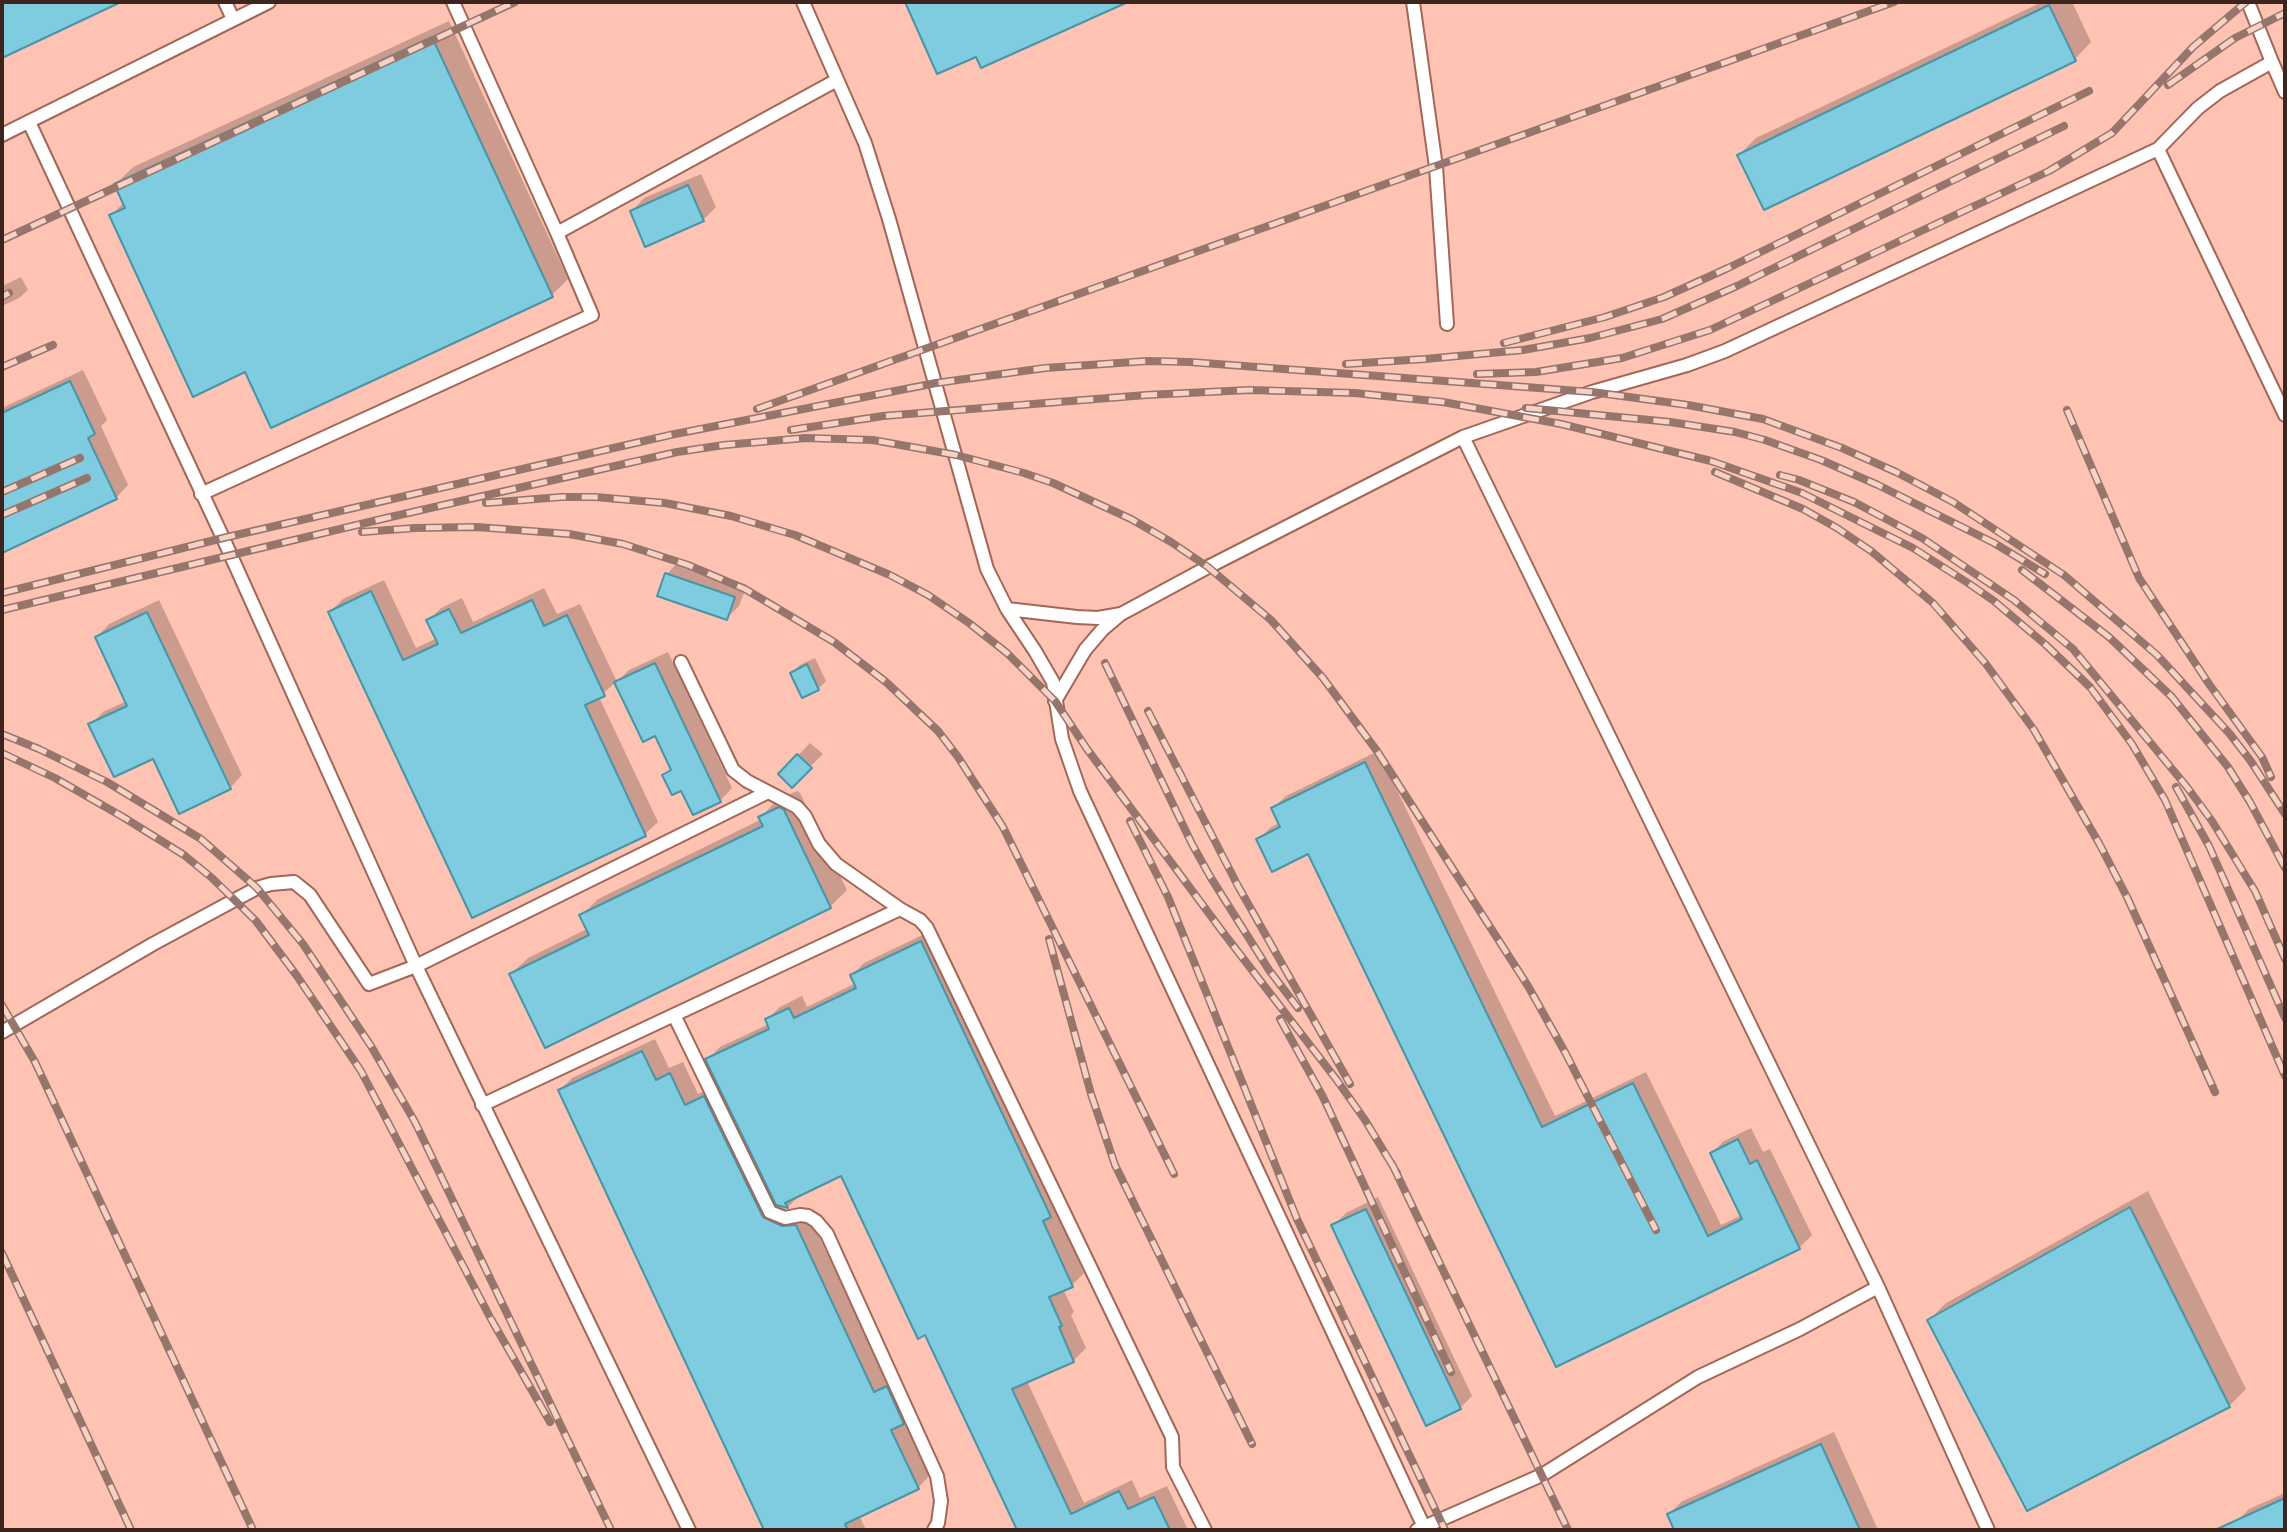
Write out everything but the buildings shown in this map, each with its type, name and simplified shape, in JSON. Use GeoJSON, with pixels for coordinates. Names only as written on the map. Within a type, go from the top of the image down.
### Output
{"type":"FeatureCollection","features":[{"type":"Feature","properties":{"kind":"lane"},"geometry":{"type":"LineString","coordinates":[[225,2],[233,19]]}},
{"type":"Feature","properties":{"kind":"lane"},"geometry":{"type":"LineString","coordinates":[[2,135],[270,2]]}},
{"type":"Feature","properties":{"kind":"lane"},"geometry":{"type":"LineString","coordinates":[[201,494],[592,314],[453,2]]}},
{"type":"Feature","properties":{"kind":"lane"},"geometry":{"type":"LineString","coordinates":[[803,2],[864,143],[889,219],[987,569],[1007,609],[1053,682],[1062,739],[1080,791],[1420,1528],[1542,1475],[1698,1377],[1800,1329],[1878,1287]]}},
{"type":"Feature","properties":{"kind":"lane"},"geometry":{"type":"LineString","coordinates":[[1413,2],[1436,167],[1447,324]]}},
{"type":"Feature","properties":{"kind":"lane"},"geometry":{"type":"LineString","coordinates":[[2248,2],[2285,92]]}},
{"type":"Feature","properties":{"kind":"lane"},"geometry":{"type":"LineString","coordinates":[[1055,701],[1085,650],[1102,630],[1121,614],[1208,567],[1463,437],[1591,392],[1687,365],[1725,351],[2158,149],[2198,108],[2220,91],[2272,62]]}},
{"type":"Feature","properties":{"kind":"lane"},"geometry":{"type":"LineString","coordinates":[[557,233],[837,80]]}},
{"type":"Feature","properties":{"kind":"lane"},"geometry":{"type":"LineString","coordinates":[[29,122],[223,538],[416,966],[689,1530]]}},
{"type":"Feature","properties":{"kind":"lane"},"geometry":{"type":"LineString","coordinates":[[2158,149],[2285,415]]}},
{"type":"Feature","properties":{"kind":"lane"},"geometry":{"type":"LineString","coordinates":[[1463,437],[1878,1287],[1988,1530]]}},
{"type":"Feature","properties":{"kind":"lane"},"geometry":{"type":"LineString","coordinates":[[1007,609],[1098,618],[1121,614]]}},
{"type":"Feature","properties":{"kind":"lane"},"geometry":{"type":"LineString","coordinates":[[681,662],[733,770],[747,781],[786,800],[805,816],[819,844],[836,864],[900,909],[920,919],[1172,1437],[1173,1467],[1205,1530]]}},
{"type":"Feature","properties":{"kind":"lane"},"geometry":{"type":"LineString","coordinates":[[2,1032],[153,944],[257,888],[271,884],[294,882],[310,895],[369,984],[416,966],[768,792]]}},
{"type":"Feature","properties":{"kind":"lane"},"geometry":{"type":"LineString","coordinates":[[482,1105],[900,909]]}},
{"type":"Feature","properties":{"kind":"lane"},"geometry":{"type":"LineString","coordinates":[[674,1015],[770,1212],[785,1218],[800,1214],[808,1216],[827,1234],[937,1476],[941,1501],[938,1523],[934,1530]]}},
{"type":"Feature","properties":{"kind":"shaded area"},"geometry":{"type":"Polygon","coordinates":[[[2,2],[2285,2],[2285,1530],[2,1530],[2,2]]]}},
{"type":"Feature","properties":{"kind":"railway"},"geometry":{"type":"LineString","coordinates":[[2,240],[515,2]]}},
{"type":"Feature","properties":{"kind":"railway"},"geometry":{"type":"LineString","coordinates":[[757,409],[1894,2]]}},
{"type":"Feature","properties":{"kind":"railway"},"geometry":{"type":"LineString","coordinates":[[1477,374],[1536,372],[1622,358],[1710,330],[2049,171],[2112,133],[2193,47],[2246,2]]}},
{"type":"Feature","properties":{"kind":"railway"},"geometry":{"type":"LineString","coordinates":[[2168,85],[2235,38],[2285,13]]}},
{"type":"Feature","properties":{"kind":"railway"},"geometry":{"type":"LineString","coordinates":[[1504,343],[1605,317],[1664,297],[2089,91]]}},
{"type":"Feature","properties":{"kind":"railway"},"geometry":{"type":"LineString","coordinates":[[1346,364],[1523,350],[1590,338],[1662,319],[1737,286],[2064,126]]}},
{"type":"Feature","properties":{"kind":"railway"},"geometry":{"type":"LineString","coordinates":[[2,297],[9,293]]}},
{"type":"Feature","properties":{"kind":"railway"},"geometry":{"type":"LineString","coordinates":[[2,367],[53,345]]}},
{"type":"Feature","properties":{"kind":"railway"},"geometry":{"type":"LineString","coordinates":[[2,593],[223,538],[670,435],[936,383],[1045,368],[1148,361],[1190,362],[1592,392],[1688,405],[1763,419],[1842,448],[1953,502],[2064,575],[2157,655],[2229,733],[2285,814]]}},
{"type":"Feature","properties":{"kind":"railway"},"geometry":{"type":"LineString","coordinates":[[791,430],[883,416],[1146,395],[1249,390],[1355,393],[1443,402],[1561,424],[1711,461],[1802,493],[1913,548],[1968,583],[2046,645],[2090,687],[2132,744],[2165,800],[2285,1076]]}},
{"type":"Feature","properties":{"kind":"railway"},"geometry":{"type":"LineString","coordinates":[[1526,408],[1670,422],[1735,432],[1765,440],[1821,460],[1878,485],[1994,543],[2045,574]]}},
{"type":"Feature","properties":{"kind":"railway"},"geometry":{"type":"LineString","coordinates":[[2067,410],[2139,578],[2209,684],[2262,757],[2271,777]]}},
{"type":"Feature","properties":{"kind":"railway"},"geometry":{"type":"LineString","coordinates":[[2,610],[386,518],[677,452],[724,445],[806,438],[873,440],[956,455],[1053,483],[1131,519],[1208,567],[1271,620],[1323,678],[1377,751],[1528,986],[1656,1230]]}},
{"type":"Feature","properties":{"kind":"railway"},"geometry":{"type":"LineString","coordinates":[[2,492],[80,458]]}},
{"type":"Feature","properties":{"kind":"railway"},"geometry":{"type":"LineString","coordinates":[[1715,472],[1803,509],[1871,551],[1933,603],[1986,664],[2034,730],[2100,845],[2127,897],[2215,1092]]}},
{"type":"Feature","properties":{"kind":"railway"},"geometry":{"type":"LineString","coordinates":[[1780,475],[1854,502],[1922,538],[2014,600],[2073,649],[2212,821],[2255,891],[2285,959]]}},
{"type":"Feature","properties":{"kind":"railway"},"geometry":{"type":"LineString","coordinates":[[2,515],[87,478]]}},
{"type":"Feature","properties":{"kind":"railway"},"geometry":{"type":"LineString","coordinates":[[486,503],[595,497],[665,503],[731,516],[795,535],[890,575],[928,595],[969,623],[1007,653],[1055,701],[1087,749],[1222,931],[1336,1079],[1397,1173]]}},
{"type":"Feature","properties":{"kind":"railway"},"geometry":{"type":"LineString","coordinates":[[362,532],[477,527],[569,534],[623,544],[688,565],[745,589],[834,642],[886,682],[938,731],[1003,827],[1174,1174]]}},
{"type":"Feature","properties":{"kind":"railway"},"geometry":{"type":"LineString","coordinates":[[2022,570],[2109,637],[2172,697],[2228,767],[2285,868]]}},
{"type":"Feature","properties":{"kind":"railway"},"geometry":{"type":"LineString","coordinates":[[1105,663],[1211,878],[1269,970],[1298,1008]]}},
{"type":"Feature","properties":{"kind":"railway"},"geometry":{"type":"LineString","coordinates":[[1148,711],[1238,886],[1350,1084]]}},
{"type":"Feature","properties":{"kind":"railway"},"geometry":{"type":"LineString","coordinates":[[2,734],[107,782],[201,839],[257,888],[303,944],[371,1046],[415,1122],[611,1530]]}},
{"type":"Feature","properties":{"kind":"railway"},"geometry":{"type":"LineString","coordinates":[[2,753],[55,778],[184,855],[256,921],[361,1071],[491,1319],[550,1422]]}},
{"type":"Feature","properties":{"kind":"railway"},"geometry":{"type":"LineString","coordinates":[[2176,787],[2209,846],[2285,1018]]}},
{"type":"Feature","properties":{"kind":"railway"},"geometry":{"type":"LineString","coordinates":[[1130,821],[1168,897],[1297,1219],[1445,1530]]}},
{"type":"Feature","properties":{"kind":"railway"},"geometry":{"type":"LineString","coordinates":[[1049,939],[1091,1094],[1115,1165],[1252,1444]]}},
{"type":"Feature","properties":{"kind":"railway"},"geometry":{"type":"LineString","coordinates":[[2,1005],[35,1062],[253,1530]]}},
{"type":"Feature","properties":{"kind":"railway"},"geometry":{"type":"LineString","coordinates":[[1280,1019],[1323,1097],[1451,1372]]}},
{"type":"Feature","properties":{"kind":"railway"},"geometry":{"type":"LineString","coordinates":[[1392,1164],[1568,1530]]}},
{"type":"Feature","properties":{"kind":"railway"},"geometry":{"type":"LineString","coordinates":[[2,1253],[131,1530]]}}]}
